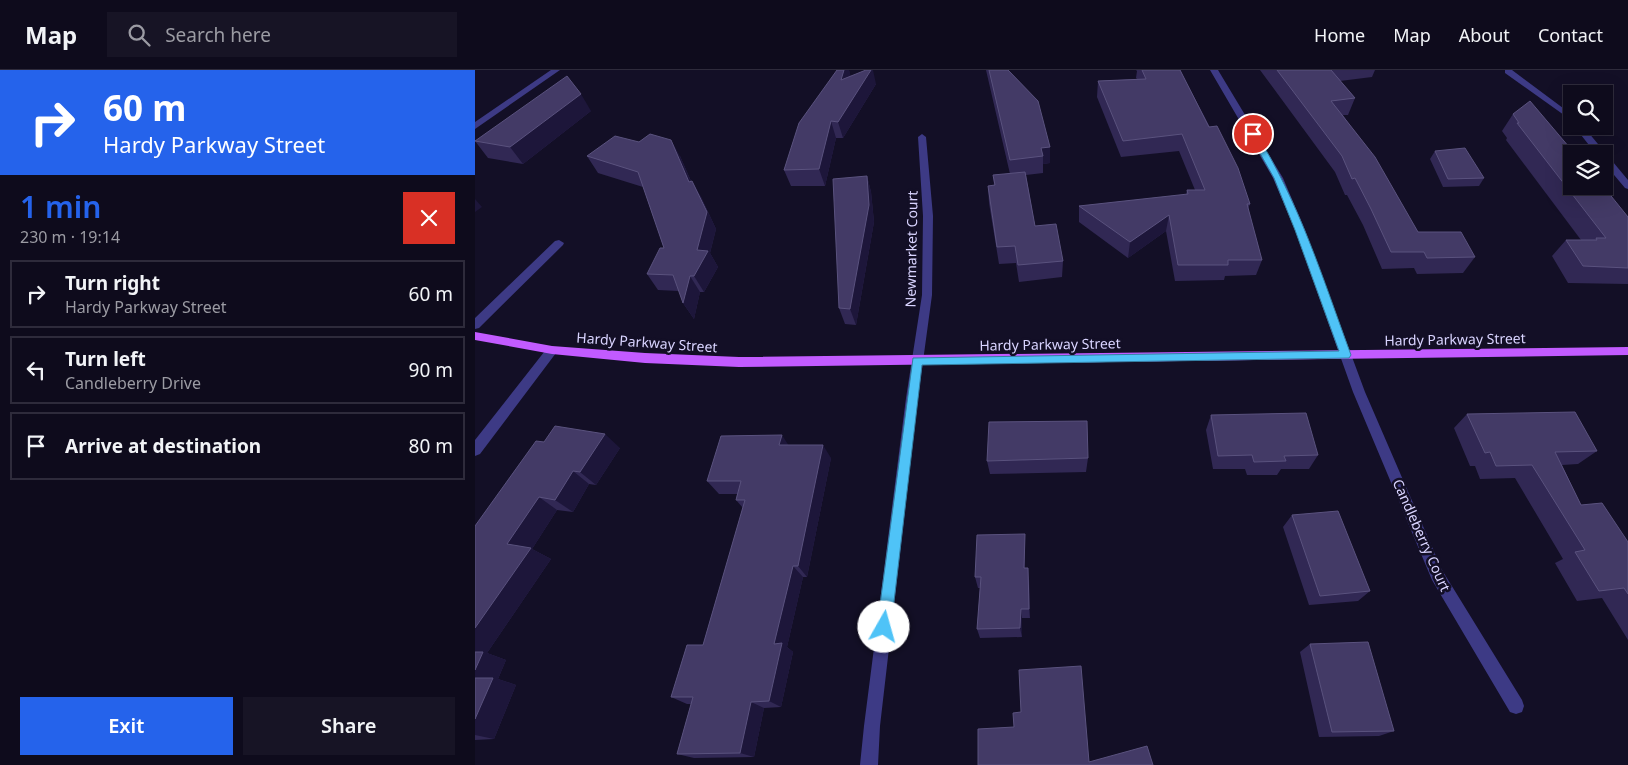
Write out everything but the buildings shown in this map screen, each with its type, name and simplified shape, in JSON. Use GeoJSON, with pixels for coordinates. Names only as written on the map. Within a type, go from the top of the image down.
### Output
{"type":"FeatureCollection","features":[{"type":"Feature","properties":{"kind":"main road","name":"Hardy Parkway Street"},"geometry":{"type":"LineString","coordinates":[[475,336],[552,350],[645,358],[739,362],[1628,351]]}},
{"type":"Feature","properties":{"kind":"street"},"geometry":{"type":"LineString","coordinates":[[475,126],[556,70]]}},
{"type":"Feature","properties":{"kind":"street","name":"Candleberry Court"},"geometry":{"type":"LineString","coordinates":[[1214,70],[1278,178],[1300,230],[1345,355],[1437,575],[1516,706]]}},
{"type":"Feature","properties":{"kind":"street"},"geometry":{"type":"LineString","coordinates":[[1508,71],[1563,112]]}},
{"type":"Feature","properties":{"kind":"street"},"geometry":{"type":"LineString","coordinates":[[1585,135],[1594,145]]}},
{"type":"Feature","properties":{"kind":"street","name":"Newmarket Court"},"geometry":{"type":"LineString","coordinates":[[869,765],[873,716],[917,361],[927,295],[928,216],[922,137]]}},
{"type":"Feature","properties":{"kind":"street"},"geometry":{"type":"LineString","coordinates":[[1613,168],[1628,186]]}},
{"type":"Feature","properties":{"kind":"street"},"geometry":{"type":"LineString","coordinates":[[475,325],[559,243]]}},
{"type":"Feature","properties":{"kind":"street"},"geometry":{"type":"LineString","coordinates":[[475,450],[552,350]]}},
{"type":"Feature","properties":{"kind":"route"},"geometry":{"type":"LineString","coordinates":[[884,627],[917,361],[1345,355],[1300,230],[1278,178],[1253,134]]}}]}
